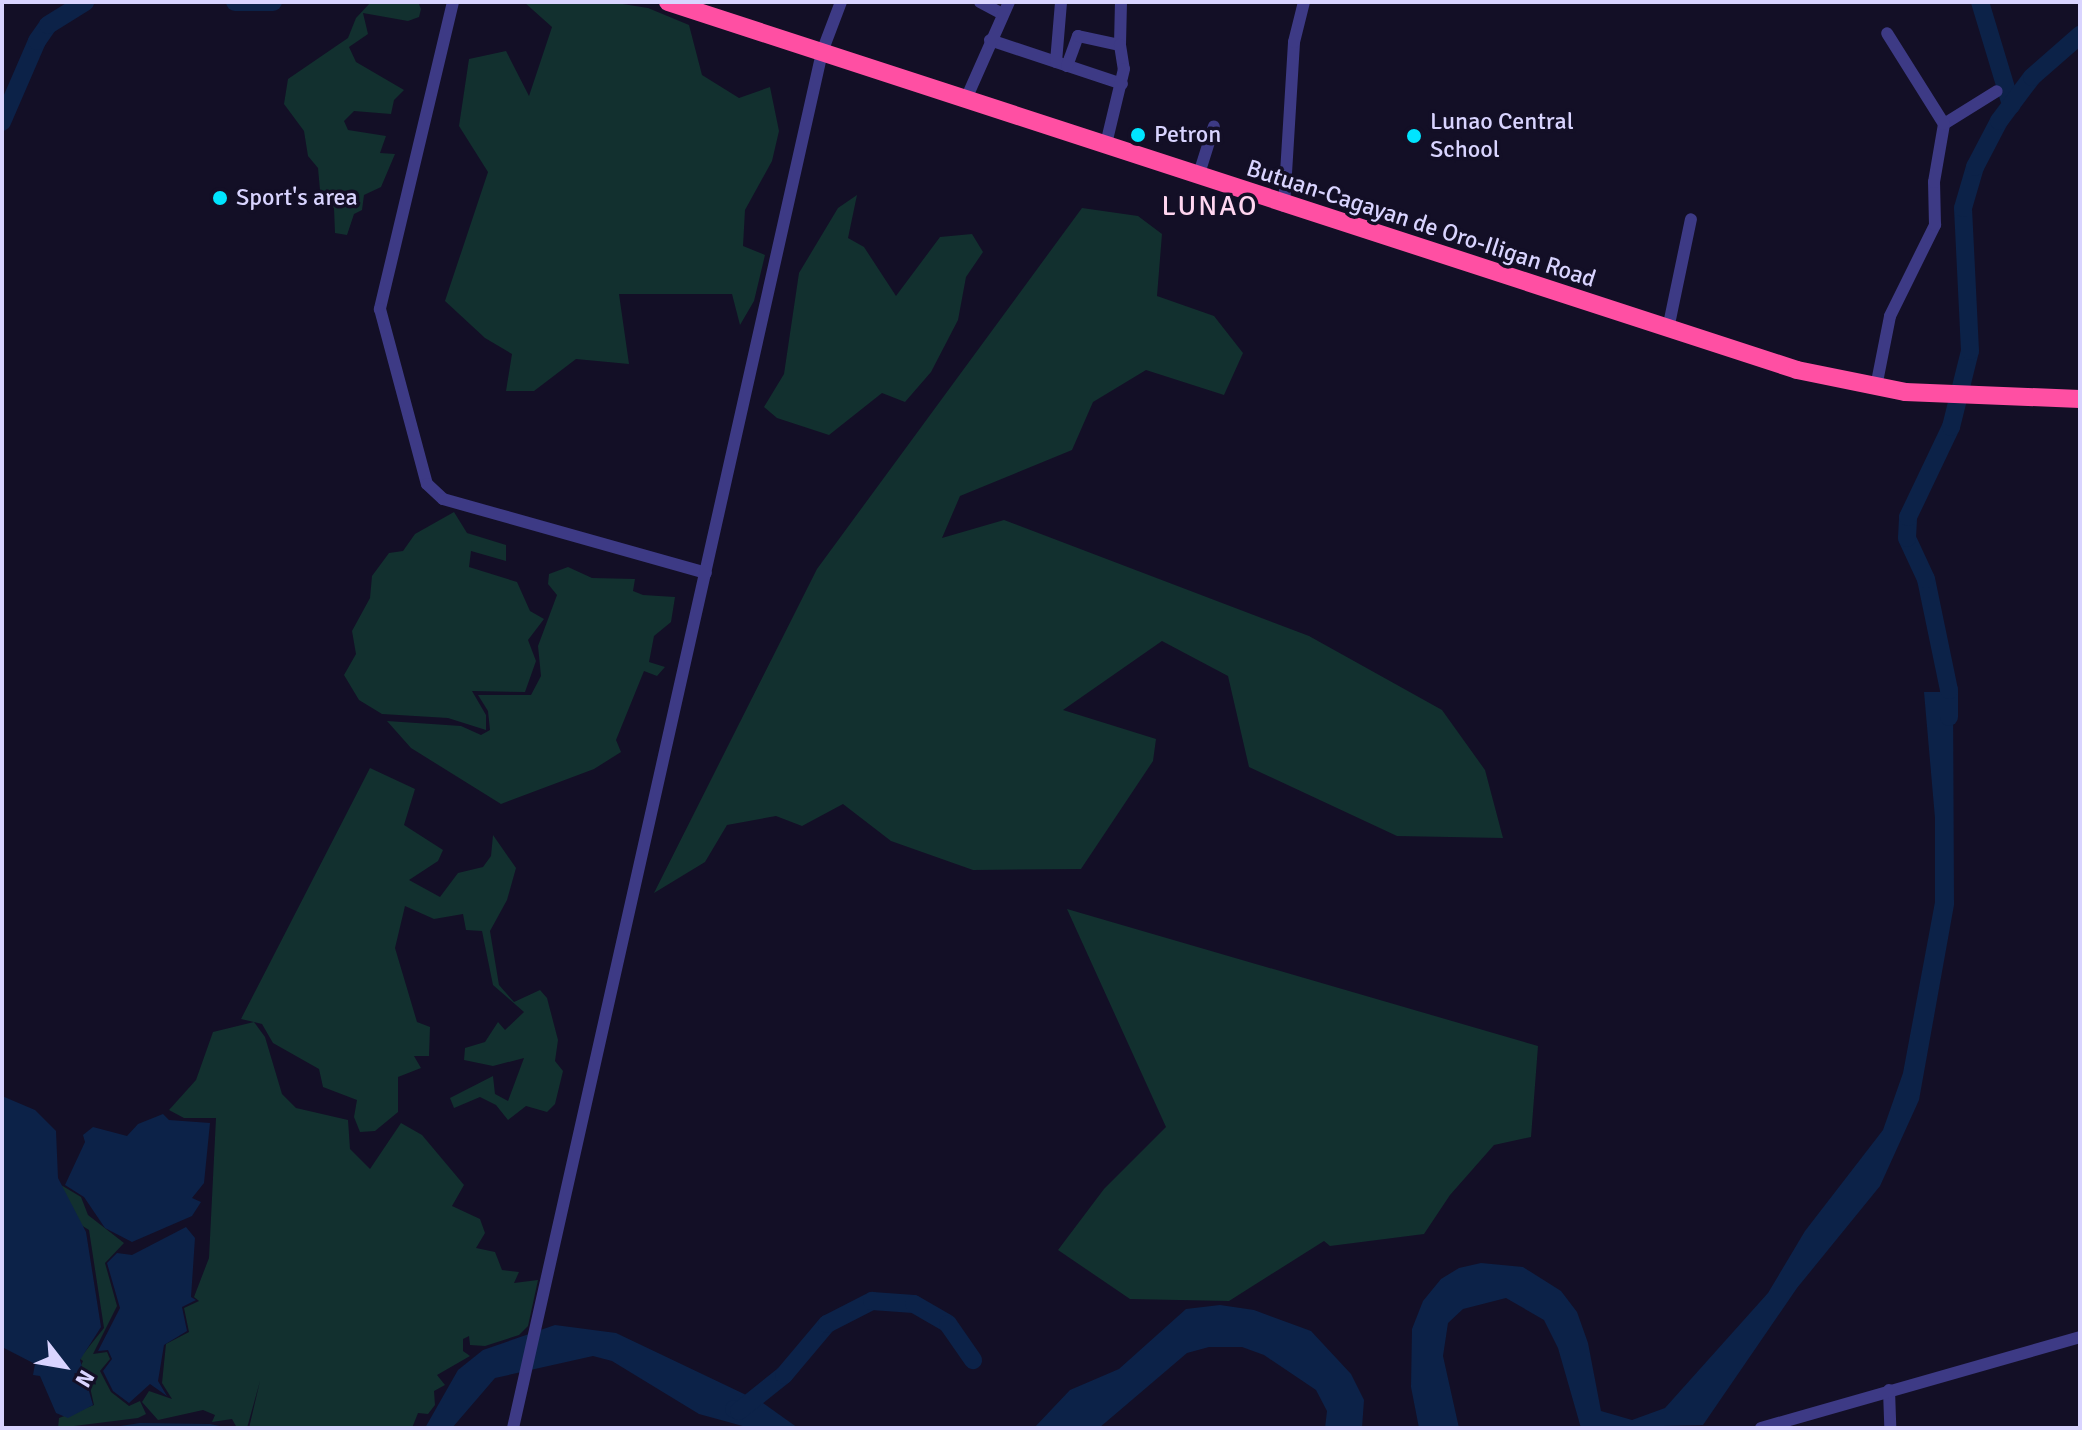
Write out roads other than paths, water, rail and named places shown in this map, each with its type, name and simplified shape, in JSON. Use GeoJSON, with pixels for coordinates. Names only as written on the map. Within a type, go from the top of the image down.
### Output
{"type":"FeatureCollection","features":[{"type":"Feature","properties":{"kind":"highway","name":"Butuan-Cagayan de Oro-Iligan Road"},"geometry":{"type":"LineString","coordinates":[[668,2],[1106,144],[1284,206],[1797,370],[1905,392],[2012,399],[2080,399]]}},
{"type":"Feature","properties":{"kind":"street"},"geometry":{"type":"LineString","coordinates":[[453,2],[380,309],[427,484],[443,499],[706,573]]}},
{"type":"Feature","properties":{"kind":"street"},"geometry":{"type":"LineString","coordinates":[[513,1428],[822,52],[841,2]]}},
{"type":"Feature","properties":{"kind":"street"},"geometry":{"type":"LineString","coordinates":[[966,99],[1006,8],[980,2]]}},
{"type":"Feature","properties":{"kind":"street"},"geometry":{"type":"LineString","coordinates":[[1061,2],[1062,64]]}},
{"type":"Feature","properties":{"kind":"street"},"geometry":{"type":"LineString","coordinates":[[1106,144],[1122,84],[1121,2]]}},
{"type":"Feature","properties":{"kind":"street"},"geometry":{"type":"LineString","coordinates":[[1284,206],[1294,42],[1304,2]]}},
{"type":"Feature","properties":{"kind":"street"},"geometry":{"type":"LineString","coordinates":[[1876,387],[1890,316],[1935,225],[1934,182],[1944,124],[1887,33]]}},
{"type":"Feature","properties":{"kind":"street"},"geometry":{"type":"LineString","coordinates":[[1062,64],[1078,36],[1120,45]]}},
{"type":"Feature","properties":{"kind":"street"},"geometry":{"type":"LineString","coordinates":[[990,40],[1122,84]]}},
{"type":"Feature","properties":{"kind":"street"},"geometry":{"type":"LineString","coordinates":[[1944,124],[1997,91]]}},
{"type":"Feature","properties":{"kind":"street"},"geometry":{"type":"LineString","coordinates":[[1198,177],[1214,126]]}},
{"type":"Feature","properties":{"kind":"street"},"geometry":{"type":"LineString","coordinates":[[1668,329],[1691,219]]}},
{"type":"Feature","properties":{"kind":"street"},"geometry":{"type":"LineString","coordinates":[[1761,1428],[2080,1337]]}},
{"type":"Feature","properties":{"kind":"street"},"geometry":{"type":"LineString","coordinates":[[1889,1390],[1890,1428]]}},
{"type":"Feature","properties":{"kind":"water"},"geometry":{"type":"Polygon","coordinates":[[[1924,692],[1953,692],[1954,905],[1919,1100],[1880,1186],[1797,1288],[1703,1425],[1581,1428],[1558,1348],[1544,1320],[1506,1298],[1463,1309],[1448,1323],[1443,1356],[1459,1428],[1419,1428],[1411,1387],[1412,1329],[1423,1301],[1441,1279],[1459,1268],[1481,1263],[1523,1267],[1561,1291],[1577,1312],[1588,1343],[1601,1411],[1632,1420],[1665,1408],[1768,1293],[1805,1231],[1883,1130],[1903,1073],[1935,902],[1935,818],[1924,692]]]}},
{"type":"Feature","properties":{"kind":"water"},"geometry":{"type":"Polygon","coordinates":[[[2,1096],[35,1110],[56,1131],[58,1178],[86,1232],[101,1327],[80,1360],[93,1405],[68,1418],[56,1413],[40,1376],[33,1375],[35,1364],[4,1348],[2,1096]]]}},
{"type":"Feature","properties":{"kind":"water"},"geometry":{"type":"Polygon","coordinates":[[[163,1114],[169,1120],[210,1123],[204,1183],[192,1198],[201,1202],[192,1216],[132,1242],[105,1228],[84,1197],[65,1185],[85,1142],[83,1135],[93,1127],[127,1136],[138,1124],[163,1114]]]}},
{"type":"Feature","properties":{"kind":"water"},"geometry":{"type":"Polygon","coordinates":[[[186,1227],[195,1238],[191,1297],[196,1300],[182,1307],[187,1331],[164,1345],[158,1381],[167,1396],[150,1384],[129,1403],[113,1391],[103,1371],[112,1359],[108,1350],[98,1351],[120,1308],[107,1263],[117,1253],[132,1255],[186,1227]]]}},
{"type":"Feature","properties":{"kind":"water"},"geometry":{"type":"Polygon","coordinates":[[[1220,1305],[1254,1310],[1311,1331],[1351,1374],[1364,1400],[1362,1428],[1325,1428],[1327,1411],[1316,1390],[1264,1355],[1242,1347],[1209,1347],[1187,1353],[1099,1428],[1034,1428],[1070,1390],[1119,1369],[1186,1309],[1220,1305]]]}},
{"type":"Feature","properties":{"kind":"water"},"geometry":{"type":"Polygon","coordinates":[[[555,1325],[616,1333],[763,1403],[798,1428],[750,1428],[699,1414],[612,1361],[593,1356],[495,1378],[452,1428],[425,1428],[458,1370],[483,1350],[555,1325]]]}},
{"type":"Feature","properties":{"kind":"water"},"geometry":{"type":"Polygon","coordinates":[[[140,1423],[210,1424],[229,1428],[107,1428],[140,1423]]]}},
{"type":"Feature","properties":{"kind":"waterway"},"geometry":{"type":"LineString","coordinates":[[2,122],[37,41],[48,25],[85,2]]}},
{"type":"Feature","properties":{"kind":"waterway"},"geometry":{"type":"LineString","coordinates":[[235,2],[273,2]]}},
{"type":"Feature","properties":{"kind":"waterway"},"geometry":{"type":"LineString","coordinates":[[1980,2],[2011,105]]}},
{"type":"Feature","properties":{"kind":"waterway"},"geometry":{"type":"LineString","coordinates":[[1949,717],[1949,690],[1926,579],[1907,538],[1908,517],[1951,427],[1970,351],[1963,208],[1975,167],[1999,121],[2032,77],[2080,35]]}},
{"type":"Feature","properties":{"kind":"waterway"},"geometry":{"type":"LineString","coordinates":[[734,1409],[739,1411],[784,1375],[827,1324],[872,1301],[914,1304],[948,1324],[973,1360]]}},
{"type":"Feature","properties":{"kind":"place","name":"Petron"},"geometry":{"type":"Point","coordinates":[1138,135]}},
{"type":"Feature","properties":{"kind":"place","name":"Lunao Central School"},"geometry":{"type":"Point","coordinates":[1414,136]}},
{"type":"Feature","properties":{"kind":"place","name":"Sport's area"},"geometry":{"type":"Point","coordinates":[220,198]}},
{"type":"Feature","properties":{"kind":"district","name":"LUNAO"},"geometry":{"type":"Point","coordinates":[1210,206]}}]}
